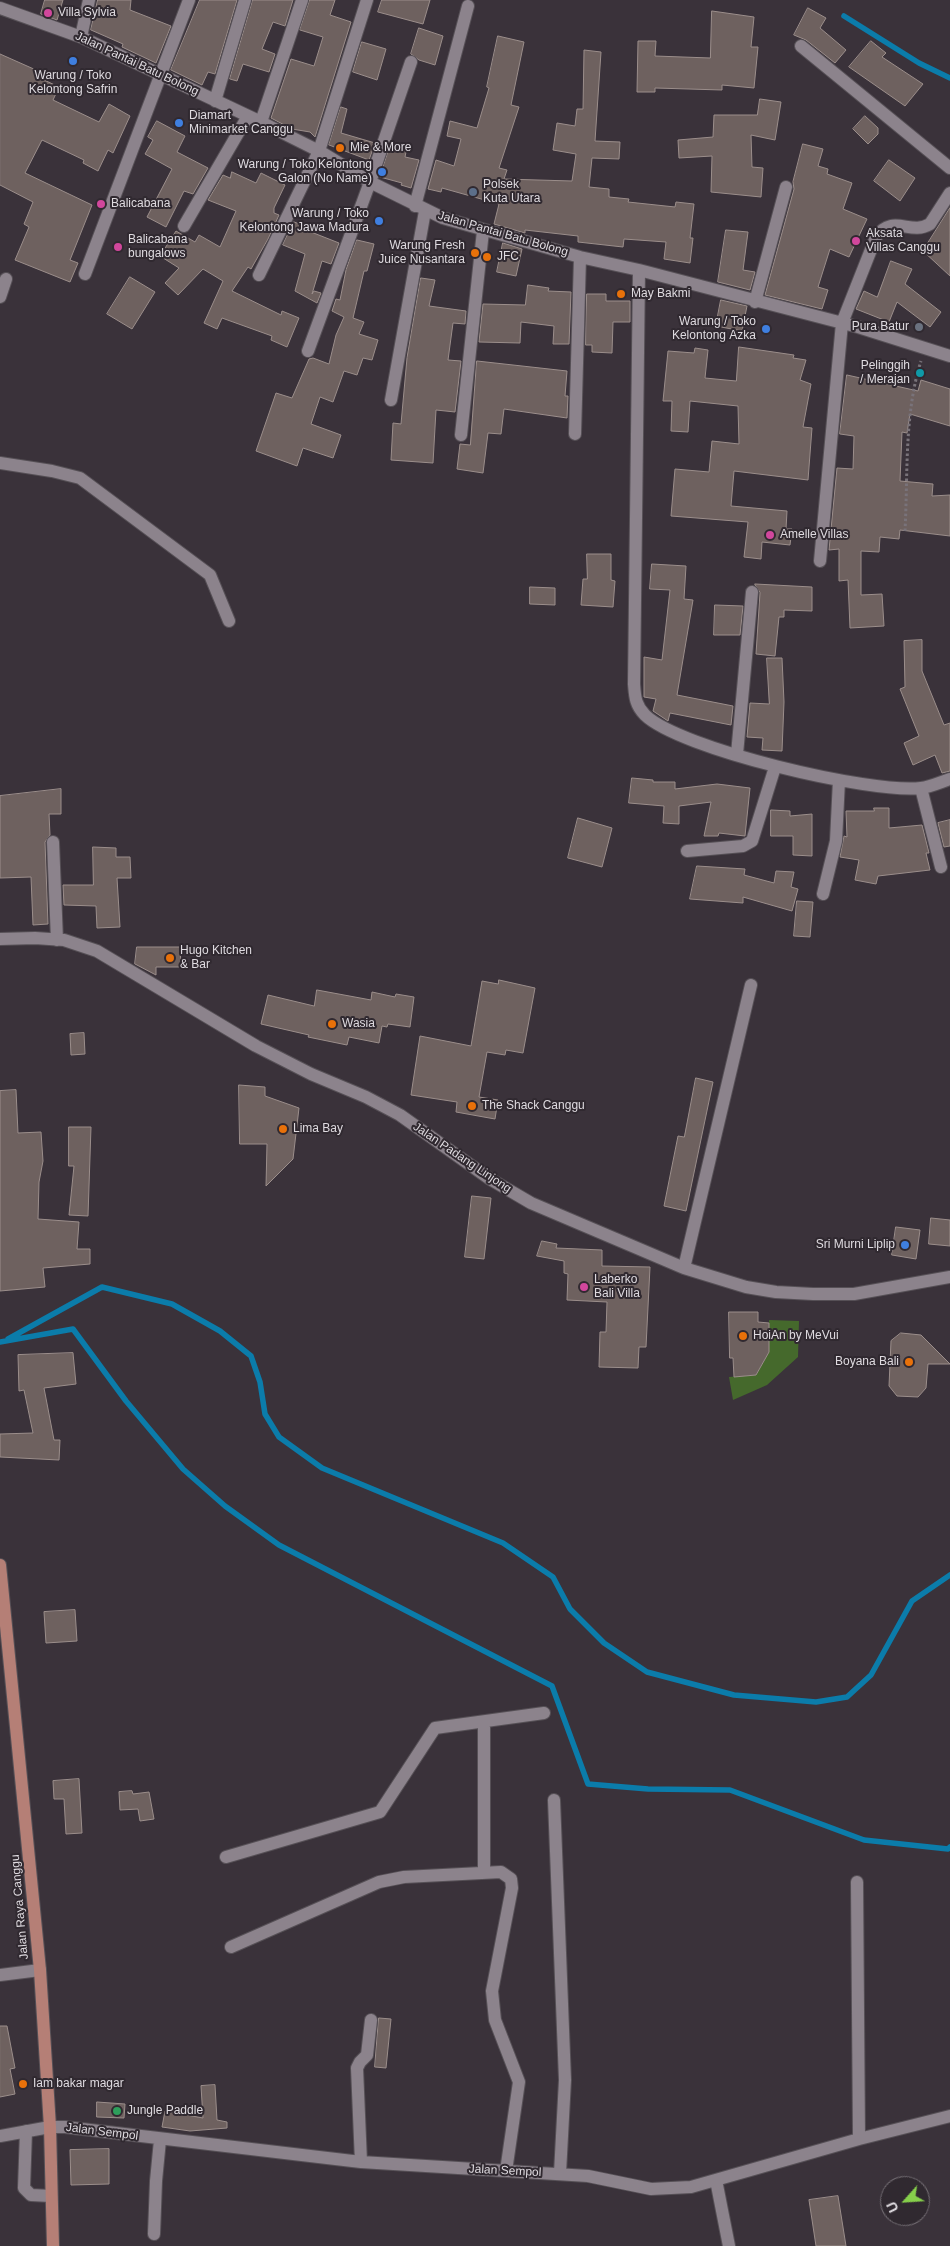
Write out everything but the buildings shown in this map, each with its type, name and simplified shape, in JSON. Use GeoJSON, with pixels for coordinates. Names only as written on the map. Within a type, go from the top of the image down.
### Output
{"type":"FeatureCollection","features":[{"type":"Feature","properties":{"kind":"main road","name":"Jalan Raya Canggu"},"geometry":{"type":"LineString","coordinates":[[0,1566],[40,1970],[50,2127],[53,2246]]}},
{"type":"Feature","properties":{"kind":"street"},"geometry":{"type":"LineString","coordinates":[[81,37],[89,0]]}},
{"type":"Feature","properties":{"kind":"street"},"geometry":{"type":"LineString","coordinates":[[85,274],[189,0]]}},
{"type":"Feature","properties":{"kind":"street"},"geometry":{"type":"LineString","coordinates":[[216,101],[246,0]]}},
{"type":"Feature","properties":{"kind":"street"},"geometry":{"type":"LineString","coordinates":[[260,122],[302,0]]}},
{"type":"Feature","properties":{"kind":"street"},"geometry":{"type":"LineString","coordinates":[[259,275],[319,151],[367,0]]}},
{"type":"Feature","properties":{"kind":"street"},"geometry":{"type":"LineString","coordinates":[[391,400],[420,208],[468,6]]}},
{"type":"Feature","properties":{"kind":"street","name":"Jalan Pantai Batu Bolong"},"geometry":{"type":"LineString","coordinates":[[0,8],[81,37],[248,116],[319,151],[370,182],[420,208],[483,231],[842,323],[950,356]]}},
{"type":"Feature","properties":{"kind":"street"},"geometry":{"type":"LineString","coordinates":[[801,46],[950,168]]}},
{"type":"Feature","properties":{"kind":"street"},"geometry":{"type":"LineString","coordinates":[[308,351],[370,182],[411,62]]}},
{"type":"Feature","properties":{"kind":"street"},"geometry":{"type":"LineString","coordinates":[[184,226],[248,116]]}},
{"type":"Feature","properties":{"kind":"street"},"geometry":{"type":"LineString","coordinates":[[755,302],[786,187]]}},
{"type":"Feature","properties":{"kind":"street"},"geometry":{"type":"LineString","coordinates":[[820,561],[842,323],[876,237],[881,230],[897,224],[919,229],[925,227],[930,224],[950,193]]}},
{"type":"Feature","properties":{"kind":"street"},"geometry":{"type":"LineString","coordinates":[[461,435],[483,231]]}},
{"type":"Feature","properties":{"kind":"street"},"geometry":{"type":"LineString","coordinates":[[575,434],[580,257]]}},
{"type":"Feature","properties":{"kind":"street"},"geometry":{"type":"LineString","coordinates":[[639,270],[635,698],[638,706],[646,716],[656,723],[689,738],[775,767],[861,784],[921,788],[950,779]]}},
{"type":"Feature","properties":{"kind":"street"},"geometry":{"type":"LineString","coordinates":[[0,296],[6,279]]}},
{"type":"Feature","properties":{"kind":"street"},"geometry":{"type":"LineString","coordinates":[[0,463],[52,471],[80,478],[210,575],[229,621]]}},
{"type":"Feature","properties":{"kind":"street"},"geometry":{"type":"LineString","coordinates":[[737,754],[752,592]]}},
{"type":"Feature","properties":{"kind":"street"},"geometry":{"type":"LineString","coordinates":[[687,851],[743,846],[752,841],[775,767]]}},
{"type":"Feature","properties":{"kind":"street"},"geometry":{"type":"LineString","coordinates":[[823,894],[836,841],[839,780]]}},
{"type":"Feature","properties":{"kind":"street"},"geometry":{"type":"LineString","coordinates":[[921,788],[940,867]]}},
{"type":"Feature","properties":{"kind":"street"},"geometry":{"type":"LineString","coordinates":[[53,842],[57,940]]}},
{"type":"Feature","properties":{"kind":"street","name":"Jalan Padang Linjong"},"geometry":{"type":"LineString","coordinates":[[0,938],[57,940],[81,945],[97,951],[256,1046],[400,1115],[490,1179],[531,1203],[684,1268],[746,1287],[776,1292],[813,1294],[854,1294],[950,1277]]}},
{"type":"Feature","properties":{"kind":"street"},"geometry":{"type":"LineString","coordinates":[[684,1268],[751,985]]}},
{"type":"Feature","properties":{"kind":"street"},"geometry":{"type":"LineString","coordinates":[[226,1857],[380,1812],[435,1728],[544,1713]]}},
{"type":"Feature","properties":{"kind":"street"},"geometry":{"type":"LineString","coordinates":[[484,1722],[484,1873]]}},
{"type":"Feature","properties":{"kind":"street"},"geometry":{"type":"LineString","coordinates":[[554,1800],[565,2080],[560,2173]]}},
{"type":"Feature","properties":{"kind":"street"},"geometry":{"type":"LineString","coordinates":[[231,1947],[379,1882],[404,1877],[501,1872],[511,1879],[512,1888],[492,1990],[495,2020],[509,2058],[517,2071],[519,2082],[506,2171]]}},
{"type":"Feature","properties":{"kind":"street"},"geometry":{"type":"LineString","coordinates":[[857,1882],[859,2139]]}},
{"type":"Feature","properties":{"kind":"street"},"geometry":{"type":"LineString","coordinates":[[0,1975],[40,1970]]}},
{"type":"Feature","properties":{"kind":"street"},"geometry":{"type":"LineString","coordinates":[[361,2162],[357,2068],[367,2055],[370,2020]]}},
{"type":"Feature","properties":{"kind":"street","name":"Jalan Sempol"},"geometry":{"type":"LineString","coordinates":[[0,2136],[50,2127],[361,2162],[560,2173],[588,2176],[650,2189],[691,2187],[859,2139],[950,2116]]}},
{"type":"Feature","properties":{"kind":"street"},"geometry":{"type":"LineString","coordinates":[[26,2131],[24,2188],[31,2195],[51,2196]]}},
{"type":"Feature","properties":{"kind":"street"},"geometry":{"type":"LineString","coordinates":[[154,2234],[160,2140]]}},
{"type":"Feature","properties":{"kind":"street"},"geometry":{"type":"LineString","coordinates":[[716,2180],[729,2246]]}},
{"type":"Feature","properties":{"kind":"path"},"geometry":{"type":"LineString","coordinates":[[905,531],[911,413],[916,378],[925,348]]}},
{"type":"Feature","properties":{"kind":"green space"},"geometry":{"type":"Polygon","coordinates":[[[769,1320],[799,1321],[798,1357],[767,1385],[733,1400],[729,1377],[756,1375],[769,1352],[769,1320]]]}},
{"type":"Feature","properties":{"kind":"waterway"},"geometry":{"type":"LineString","coordinates":[[844,16],[919,63],[950,78]]}},
{"type":"Feature","properties":{"kind":"waterway"},"geometry":{"type":"LineString","coordinates":[[8,1339],[102,1287],[172,1304],[220,1331],[251,1356],[260,1382],[265,1414],[279,1437],[322,1468],[503,1543],[553,1577],[570,1609],[604,1643],[647,1672],[734,1695],[816,1702],[847,1697],[871,1675],[912,1601],[950,1575]]}},
{"type":"Feature","properties":{"kind":"waterway"},"geometry":{"type":"LineString","coordinates":[[0,1342],[73,1329],[126,1401],[183,1469],[225,1506],[279,1545],[552,1686],[588,1784],[648,1789],[730,1790],[864,1840],[948,1849],[950,1847]]}},
{"type":"Feature","properties":{"kind":"place","name":"Villa Sylvia"},"geometry":{"type":"Point","coordinates":[48,13]}},
{"type":"Feature","properties":{"kind":"place","name":"Warung / Toko Kelontong Safrin"},"geometry":{"type":"Point","coordinates":[73,61]}},
{"type":"Feature","properties":{"kind":"place","name":"Diamart Minimarket Canggu"},"geometry":{"type":"Point","coordinates":[179,123]}},
{"type":"Feature","properties":{"kind":"place","name":"Mie & More"},"geometry":{"type":"Point","coordinates":[340,148]}},
{"type":"Feature","properties":{"kind":"place","name":"Warung / Toko Kelontong Galon (No Name)"},"geometry":{"type":"Point","coordinates":[382,172]}},
{"type":"Feature","properties":{"kind":"place","name":"Polsek Kuta Utara"},"geometry":{"type":"Point","coordinates":[473,192]}},
{"type":"Feature","properties":{"kind":"place","name":"Balicabana"},"geometry":{"type":"Point","coordinates":[101,204]}},
{"type":"Feature","properties":{"kind":"place","name":"Warung / Toko Kelontong Jawa Madura"},"geometry":{"type":"Point","coordinates":[379,221]}},
{"type":"Feature","properties":{"kind":"place","name":"Aksata Villas Canggu"},"geometry":{"type":"Point","coordinates":[856,241]}},
{"type":"Feature","properties":{"kind":"place","name":"Balicabana bungalows"},"geometry":{"type":"Point","coordinates":[118,247]}},
{"type":"Feature","properties":{"kind":"place","name":"Warung Fresh Juice Nusantara"},"geometry":{"type":"Point","coordinates":[475,253]}},
{"type":"Feature","properties":{"kind":"place","name":"JFC"},"geometry":{"type":"Point","coordinates":[487,257]}},
{"type":"Feature","properties":{"kind":"place","name":"May Bakmi"},"geometry":{"type":"Point","coordinates":[621,294]}},
{"type":"Feature","properties":{"kind":"place","name":"Pura Batur"},"geometry":{"type":"Point","coordinates":[919,327]}},
{"type":"Feature","properties":{"kind":"place","name":"Warung / Toko Kelontong Azka"},"geometry":{"type":"Point","coordinates":[766,329]}},
{"type":"Feature","properties":{"kind":"place","name":"Pelinggih / Merajan"},"geometry":{"type":"Point","coordinates":[920,373]}},
{"type":"Feature","properties":{"kind":"place","name":"Amelle Villas"},"geometry":{"type":"Point","coordinates":[770,535]}},
{"type":"Feature","properties":{"kind":"place","name":"Hugo Kitchen & Bar"},"geometry":{"type":"Point","coordinates":[170,958]}},
{"type":"Feature","properties":{"kind":"place","name":"Wasia"},"geometry":{"type":"Point","coordinates":[332,1024]}},
{"type":"Feature","properties":{"kind":"place","name":"The Shack Canggu"},"geometry":{"type":"Point","coordinates":[472,1106]}},
{"type":"Feature","properties":{"kind":"place","name":"Lima Bay"},"geometry":{"type":"Point","coordinates":[283,1129]}},
{"type":"Feature","properties":{"kind":"place","name":"Sri Murni Liplip"},"geometry":{"type":"Point","coordinates":[905,1245]}},
{"type":"Feature","properties":{"kind":"place","name":"Laberko Bali Villa"},"geometry":{"type":"Point","coordinates":[584,1287]}},
{"type":"Feature","properties":{"kind":"place","name":"HoiAn by MeVui"},"geometry":{"type":"Point","coordinates":[743,1336]}},
{"type":"Feature","properties":{"kind":"place","name":"Boyana Bali"},"geometry":{"type":"Point","coordinates":[909,1362]}},
{"type":"Feature","properties":{"kind":"place","name":"Iam bakar magar"},"geometry":{"type":"Point","coordinates":[23,2084]}},
{"type":"Feature","properties":{"kind":"place","name":"Jungle Paddle"},"geometry":{"type":"Point","coordinates":[117,2111]}}]}
